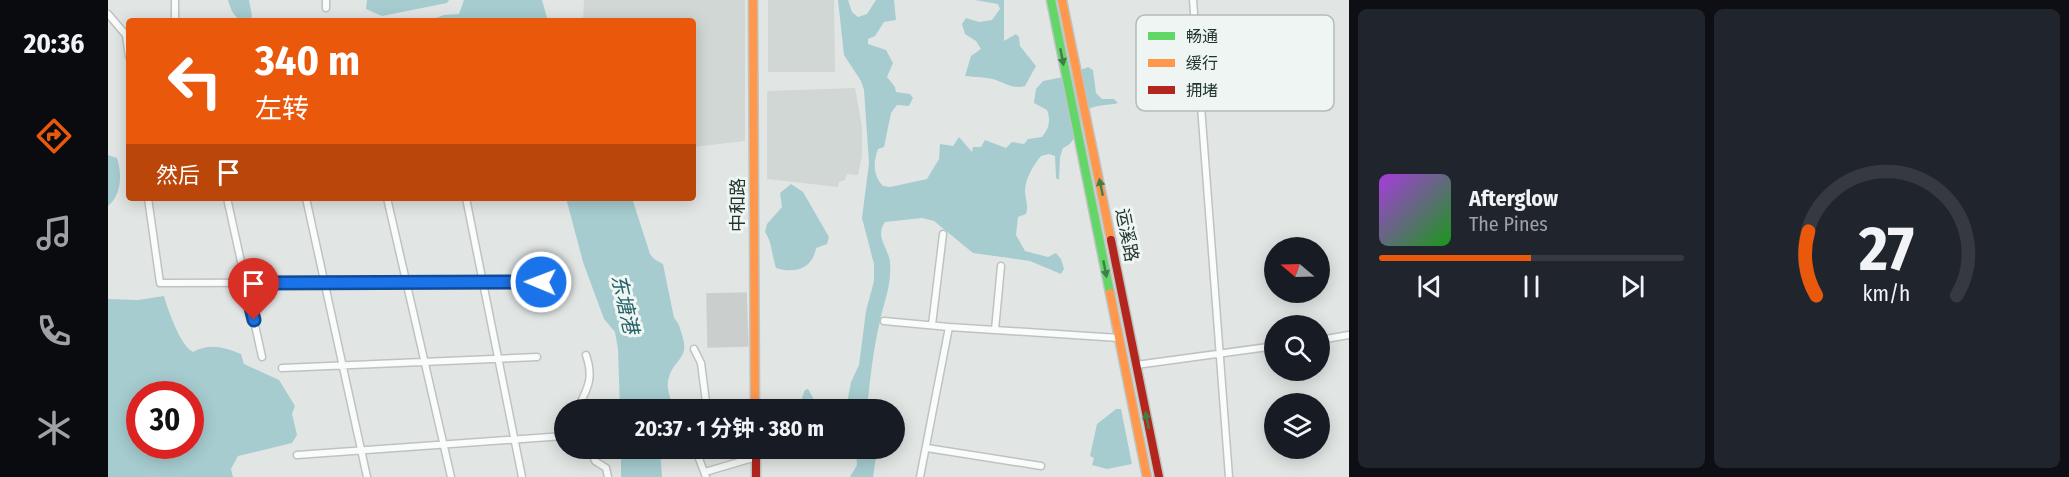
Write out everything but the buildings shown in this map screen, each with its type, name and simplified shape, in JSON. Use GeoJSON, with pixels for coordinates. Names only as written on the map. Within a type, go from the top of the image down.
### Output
{"type":"FeatureCollection","features":[{"type":"Feature","properties":{"kind":"main road","name":"中和路"},"geometry":{"type":"LineString","coordinates":[[753,0],[756,399]]}},
{"type":"Feature","properties":{"kind":"main road","name":"运溪路"},"geometry":{"type":"LineString","coordinates":[[1051,0],[1147,477]]}},
{"type":"Feature","properties":{"kind":"main road","name":"运溪路"},"geometry":{"type":"LineString","coordinates":[[1062,0],[1159,477]]}},
{"type":"Feature","properties":{"kind":"main road"},"geometry":{"type":"LineString","coordinates":[[756,459],[756,477]]}},
{"type":"Feature","properties":{"kind":"street"},"geometry":{"type":"LineString","coordinates":[[175,0],[176,18]]}},
{"type":"Feature","properties":{"kind":"street"},"geometry":{"type":"LineString","coordinates":[[326,0],[326,8]]}},
{"type":"Feature","properties":{"kind":"street"},"geometry":{"type":"LineString","coordinates":[[1193,0],[1194,15]]}},
{"type":"Feature","properties":{"kind":"street"},"geometry":{"type":"LineString","coordinates":[[108,14],[126,35]]}},
{"type":"Feature","properties":{"kind":"street"},"geometry":{"type":"LineString","coordinates":[[1201,111],[1229,477]]}},
{"type":"Feature","properties":{"kind":"street"},"geometry":{"type":"LineString","coordinates":[[148,201],[160,283],[482,280],[541,282]]}},
{"type":"Feature","properties":{"kind":"street"},"geometry":{"type":"LineString","coordinates":[[228,201],[262,357]]}},
{"type":"Feature","properties":{"kind":"street"},"geometry":{"type":"LineString","coordinates":[[307,201],[368,477]]}},
{"type":"Feature","properties":{"kind":"street"},"geometry":{"type":"LineString","coordinates":[[388,201],[451,477]]}},
{"type":"Feature","properties":{"kind":"street"},"geometry":{"type":"LineString","coordinates":[[467,201],[522,477]]}},
{"type":"Feature","properties":{"kind":"street"},"geometry":{"type":"LineString","coordinates":[[932,325],[943,234]]}},
{"type":"Feature","properties":{"kind":"street"},"geometry":{"type":"LineString","coordinates":[[995,330],[1000,266]]}},
{"type":"Feature","properties":{"kind":"street"},"geometry":{"type":"LineString","coordinates":[[884,321],[1119,338]]}},
{"type":"Feature","properties":{"kind":"street"},"geometry":{"type":"LineString","coordinates":[[920,477],[949,327]]}},
{"type":"Feature","properties":{"kind":"street"},"geometry":{"type":"LineString","coordinates":[[1330,338],[1349,335]]}},
{"type":"Feature","properties":{"kind":"street"},"geometry":{"type":"LineString","coordinates":[[1136,365],[1264,348]]}},
{"type":"Feature","properties":{"kind":"street"},"geometry":{"type":"LineString","coordinates":[[694,349],[701,363],[706,399]]}},
{"type":"Feature","properties":{"kind":"street"},"geometry":{"type":"LineString","coordinates":[[583,399],[591,371],[586,355]]}},
{"type":"Feature","properties":{"kind":"street"},"geometry":{"type":"LineString","coordinates":[[282,368],[537,357]]}},
{"type":"Feature","properties":{"kind":"street"},"geometry":{"type":"LineString","coordinates":[[297,455],[554,436]]}},
{"type":"Feature","properties":{"kind":"street"},"geometry":{"type":"LineString","coordinates":[[927,448],[1041,466]]}},
{"type":"Feature","properties":{"kind":"street"},"geometry":{"type":"LineString","coordinates":[[594,459],[606,468],[608,477]]}},
{"type":"Feature","properties":{"kind":"street"},"geometry":{"type":"LineString","coordinates":[[699,459],[705,475],[742,459]]}},
{"type":"Feature","properties":{"kind":"shaded area"},"geometry":{"type":"Polygon","coordinates":[[[584,0],[745,0],[745,141],[696,147],[696,18],[583,18],[584,0]]]}},
{"type":"Feature","properties":{"kind":"shaded area"},"geometry":{"type":"Polygon","coordinates":[[[768,0],[834,0],[835,72],[768,72],[768,0]]]}},
{"type":"Feature","properties":{"kind":"shaded area"},"geometry":{"type":"Polygon","coordinates":[[[855,88],[862,127],[862,156],[858,175],[847,174],[845,180],[839,182],[838,187],[767,179],[767,91],[855,88]]]}},
{"type":"Feature","properties":{"kind":"water"},"geometry":{"type":"Polygon","coordinates":[[[228,0],[249,0],[252,16],[251,18],[238,18],[228,0]]]}},
{"type":"Feature","properties":{"kind":"water"},"geometry":{"type":"Polygon","coordinates":[[[367,0],[449,0],[447,3],[382,16],[366,9],[367,0]]]}},
{"type":"Feature","properties":{"kind":"water"},"geometry":{"type":"Polygon","coordinates":[[[464,0],[542,0],[547,18],[436,18],[459,14],[464,0]]]}},
{"type":"Feature","properties":{"kind":"water"},"geometry":{"type":"Polygon","coordinates":[[[838,0],[848,0],[852,12],[858,17],[867,14],[876,0],[894,0],[896,20],[884,22],[875,36],[868,39],[868,44],[886,50],[893,63],[887,77],[896,92],[910,94],[913,98],[909,106],[897,105],[891,113],[884,147],[878,149],[875,169],[877,178],[883,186],[890,187],[927,179],[939,159],[940,144],[953,146],[959,137],[972,152],[973,147],[981,147],[985,140],[1006,148],[1012,142],[1024,144],[1028,139],[1042,137],[1049,124],[1049,118],[1047,110],[1034,103],[1036,89],[1043,81],[1063,77],[1088,67],[1093,70],[1096,93],[1102,99],[1114,99],[1118,103],[1096,106],[1085,112],[1079,122],[1075,137],[1063,148],[1060,157],[1059,180],[1056,178],[1055,156],[1049,154],[1041,156],[1027,181],[1025,190],[1027,211],[1026,214],[1018,217],[1016,235],[1025,251],[1048,257],[1056,253],[1064,269],[1061,274],[1030,261],[973,253],[934,221],[922,218],[885,222],[881,235],[890,259],[889,281],[875,343],[868,399],[848,399],[851,382],[859,365],[866,311],[874,281],[874,264],[862,218],[869,163],[864,90],[861,81],[844,55],[838,0]]]}},
{"type":"Feature","properties":{"kind":"water"},"geometry":{"type":"Polygon","coordinates":[[[975,0],[1004,0],[1004,41],[1016,34],[1019,37],[1020,46],[1036,66],[1025,86],[1014,86],[992,79],[965,76],[971,56],[981,49],[976,41],[965,34],[962,24],[966,18],[979,22],[992,20],[1000,9],[998,4],[975,0]]]}},
{"type":"Feature","properties":{"kind":"water"},"geometry":{"type":"Polygon","coordinates":[[[108,155],[117,158],[120,184],[116,196],[108,206],[108,155]]]}},
{"type":"Feature","properties":{"kind":"water"},"geometry":{"type":"Polygon","coordinates":[[[791,184],[803,192],[829,237],[827,244],[816,248],[807,265],[796,270],[783,270],[776,268],[771,245],[765,232],[767,224],[782,207],[780,193],[791,184]]]}},
{"type":"Feature","properties":{"kind":"water","name":"东塘港"},"geometry":{"type":"Polygon","coordinates":[[[567,201],[633,201],[650,254],[663,264],[674,318],[684,343],[683,354],[668,381],[671,399],[620,399],[618,349],[615,332],[604,319],[583,262],[567,201]]]}},
{"type":"Feature","properties":{"kind":"water"},"geometry":{"type":"Polygon","coordinates":[[[164,296],[179,335],[193,352],[211,347],[228,349],[241,354],[244,364],[279,380],[295,406],[292,414],[297,435],[292,443],[238,456],[231,469],[233,477],[108,477],[108,299],[138,300],[164,296]]]}},
{"type":"Feature","properties":{"kind":"water"},"geometry":{"type":"Polygon","coordinates":[[[808,389],[814,399],[802,399],[805,390],[808,389]]]}},
{"type":"Feature","properties":{"kind":"water"},"geometry":{"type":"Polygon","coordinates":[[[1116,409],[1121,409],[1132,464],[1107,469],[1092,465],[1094,458],[1090,456],[1097,424],[1116,409]]]}},
{"type":"Feature","properties":{"kind":"water"},"geometry":{"type":"Polygon","coordinates":[[[621,459],[661,459],[662,477],[621,477],[621,459]]]}},
{"type":"Feature","properties":{"kind":"water"},"geometry":{"type":"Polygon","coordinates":[[[857,459],[876,459],[873,477],[850,477],[857,465],[857,459]]]}},
{"type":"Feature","properties":{"kind":"traffic: fast"},"geometry":{"type":"LineString","coordinates":[[1051,0],[1110,293]]}},
{"type":"Feature","properties":{"kind":"traffic: slow"},"geometry":{"type":"LineString","coordinates":[[753,0],[755,399]]}},
{"type":"Feature","properties":{"kind":"traffic: slow"},"geometry":{"type":"LineString","coordinates":[[1062,0],[1111,240]]}},
{"type":"Feature","properties":{"kind":"traffic: slow"},"geometry":{"type":"LineString","coordinates":[[1110,293],[1147,477]]}},
{"type":"Feature","properties":{"kind":"traffic: jam"},"geometry":{"type":"LineString","coordinates":[[1111,240],[1159,477]]}},
{"type":"Feature","properties":{"kind":"traffic: jam"},"geometry":{"type":"LineString","coordinates":[[756,459],[756,477]]}},
{"type":"Feature","properties":{"kind":"route"},"geometry":{"type":"LineString","coordinates":[[254,320],[245,283],[482,280],[541,282]]}}]}
